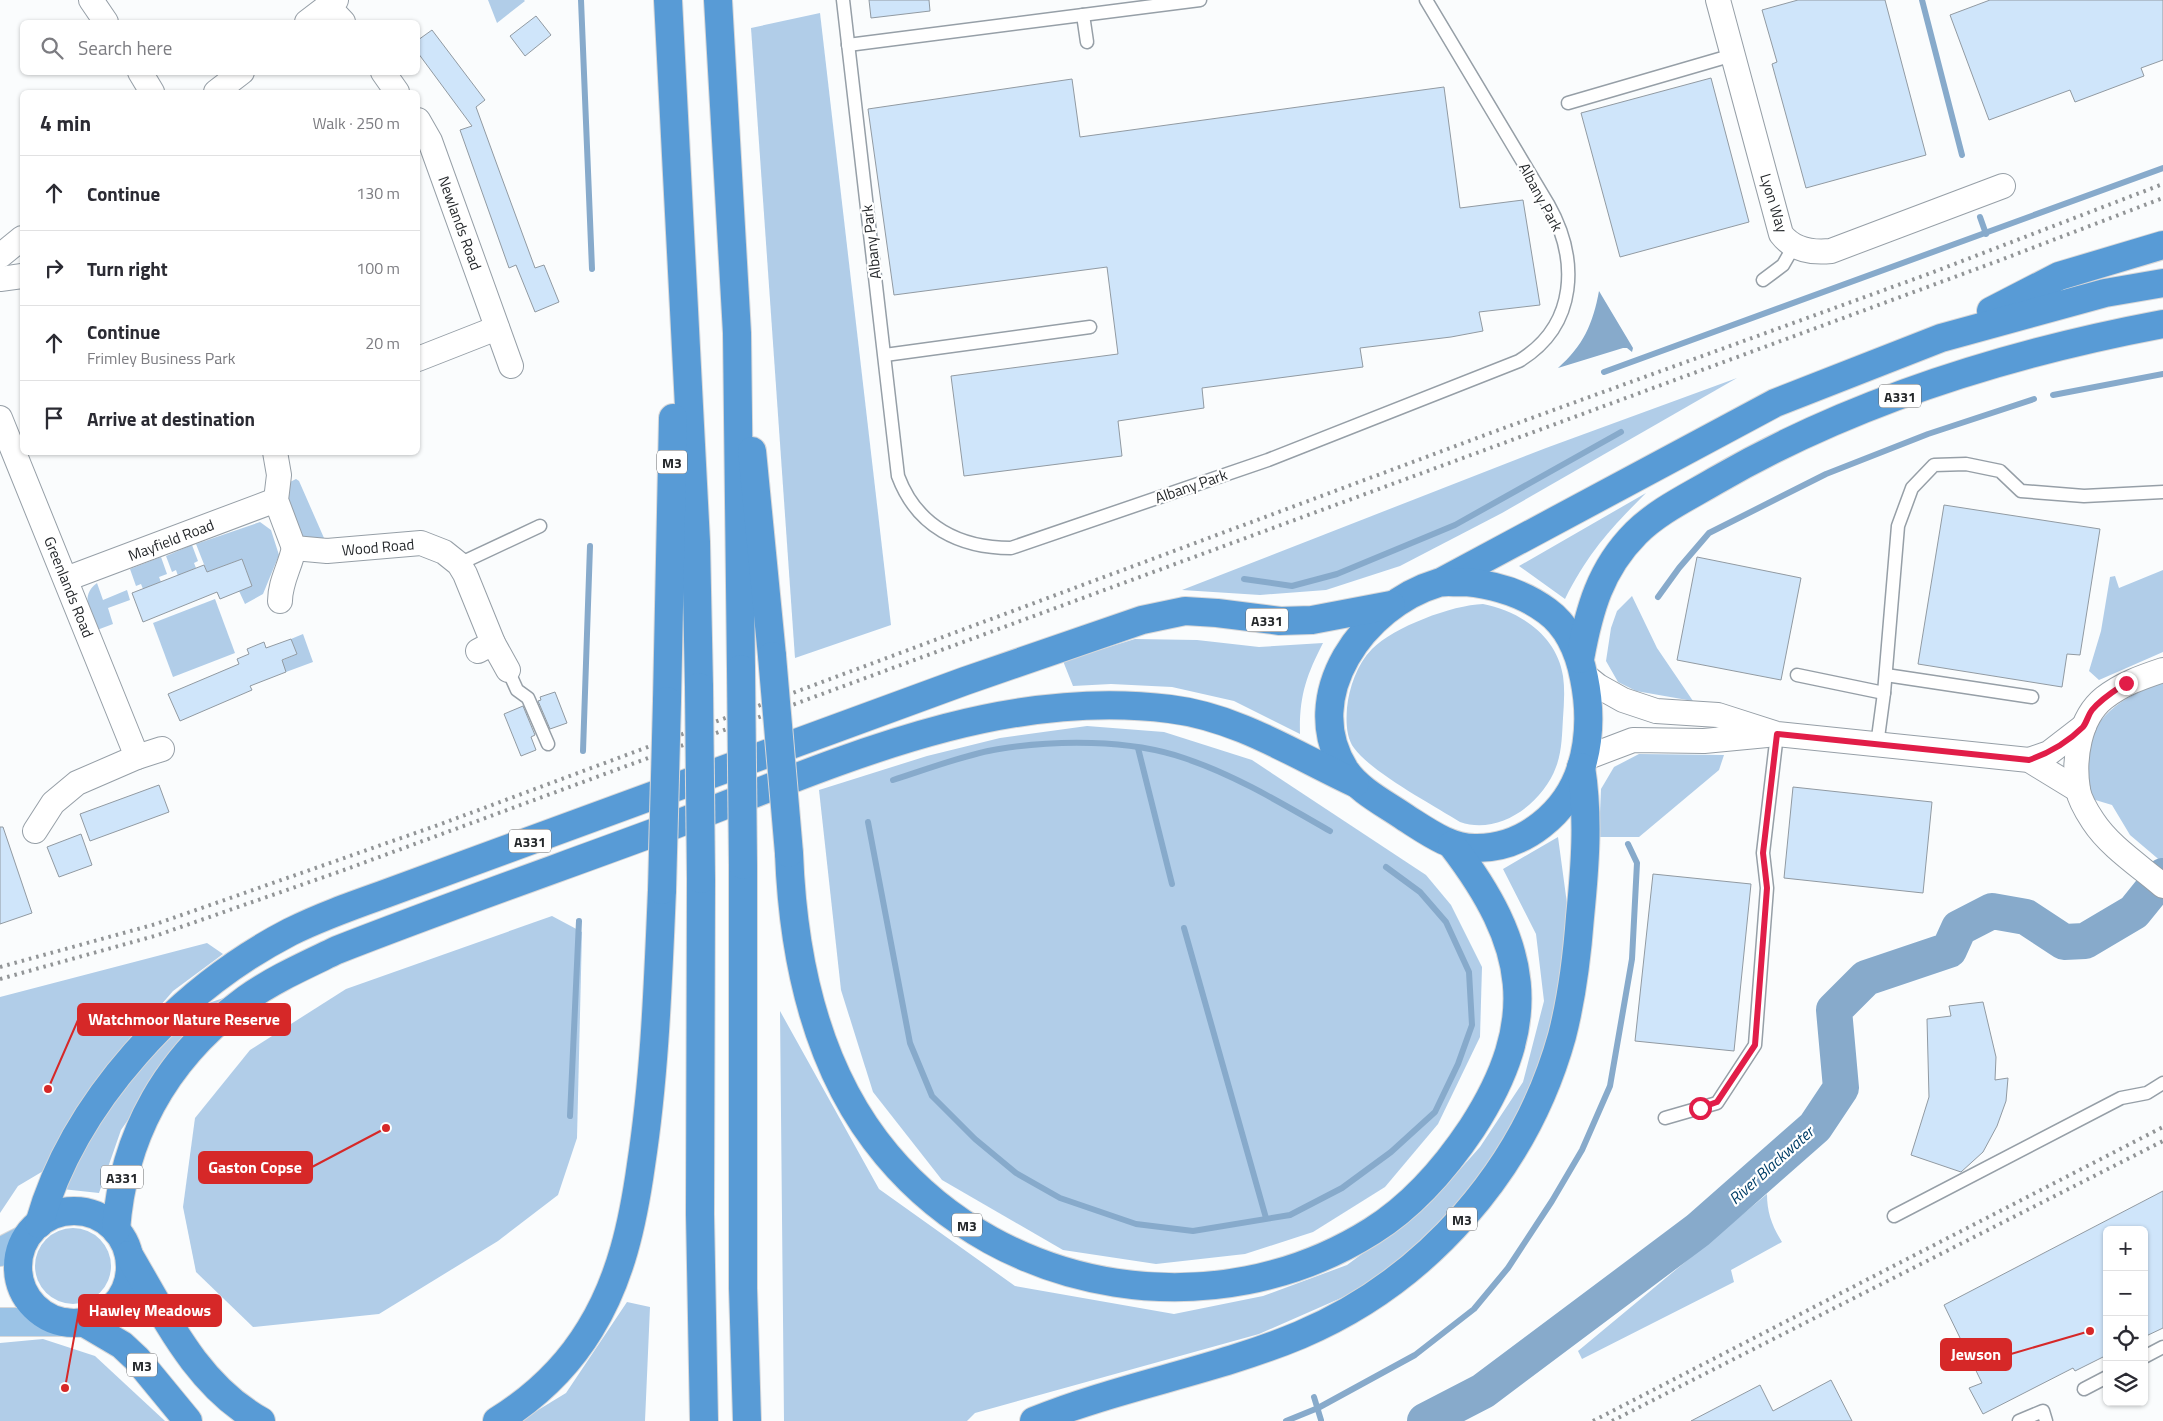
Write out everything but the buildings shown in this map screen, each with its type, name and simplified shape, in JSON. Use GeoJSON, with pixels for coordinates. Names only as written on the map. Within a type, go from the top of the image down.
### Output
{"type":"FeatureCollection","features":[{"type":"Feature","properties":{"kind":"highway","name":"M3"},"geometry":{"type":"LineString","coordinates":[[668,0],[696,542],[701,878],[700,1214],[704,1421]]}},
{"type":"Feature","properties":{"kind":"highway","name":"M3"},"geometry":{"type":"LineString","coordinates":[[718,0],[737,333],[741,669],[743,1278],[747,1421]]}},
{"type":"Feature","properties":{"kind":"highway","name":"M3"},"geometry":{"type":"LineString","coordinates":[[497,1421],[535,1394],[578,1348],[601,1310],[619,1268],[634,1211],[652,1084],[662,890],[669,537],[680,223]]}},
{"type":"Feature","properties":{"kind":"highway"},"geometry":{"type":"LineString","coordinates":[[1941,338],[2058,276],[2163,245]]}},
{"type":"Feature","properties":{"kind":"highway","name":"A331"},"geometry":{"type":"LineString","coordinates":[[1439,583],[1775,403],[1941,338],[2105,294],[2163,283]]}},
{"type":"Feature","properties":{"kind":"highway","name":"A331"},"geometry":{"type":"LineString","coordinates":[[1582,666],[1593,600],[1605,575],[1636,534],[1655,517],[1746,464],[1897,396],[2032,352],[2163,324]]}},
{"type":"Feature","properties":{"kind":"highway","name":"M3"},"geometry":{"type":"LineString","coordinates":[[737,333],[760,511],[789,853],[807,992],[830,1064],[847,1099],[887,1156],[930,1198],[956,1218],[1002,1247],[1078,1276],[1147,1288],[1174,1289],[1212,1286],[1286,1270],[1317,1258],[1373,1230],[1412,1199],[1462,1143],[1483,1111],[1499,1079],[1511,1048],[1518,1019],[1516,972],[1508,938],[1494,906],[1477,877],[1452,845]]}},
{"type":"Feature","properties":{"kind":"highway"},"geometry":{"type":"LineString","coordinates":[[1439,583],[1483,584],[1518,594],[1547,611],[1559,622],[1568,634],[1582,666],[1588,697],[1589,716],[1582,763],[1558,808],[1536,830],[1522,839],[1500,846],[1476,848],[1452,845],[1415,824],[1354,783],[1344,769],[1332,738],[1330,720],[1333,689],[1352,646],[1391,605],[1439,583]]}},
{"type":"Feature","properties":{"kind":"highway","name":"A331"},"geometry":{"type":"LineString","coordinates":[[32,1231],[59,1168],[104,1095],[132,1059],[172,1015],[197,994],[257,951],[291,932],[382,895],[965,681],[1135,622],[1185,611],[1217,613],[1280,622],[1312,620],[1391,605]]}},
{"type":"Feature","properties":{"kind":"highway","name":"A331"},"geometry":{"type":"LineString","coordinates":[[116,1230],[118,1198],[125,1167],[152,1103],[188,1053],[228,1015],[258,992],[294,970],[337,950],[834,764],[949,727],[1036,709],[1109,705],[1139,706],[1196,713],[1239,727],[1354,783]]}},
{"type":"Feature","properties":{"kind":"highway","name":"M3"},"geometry":{"type":"LineString","coordinates":[[1034,1421],[1094,1399],[1260,1350],[1330,1321],[1386,1286],[1415,1265],[1471,1210],[1487,1190],[1522,1135],[1548,1078],[1562,1036],[1577,955],[1582,900],[1587,803],[1582,763]]}},
{"type":"Feature","properties":{"kind":"highway"},"geometry":{"type":"LineString","coordinates":[[128,1255],[130,1270],[127,1285],[120,1298],[104,1314],[74,1322],[49,1317],[36,1308],[26,1296],[20,1282],[18,1266],[32,1231],[57,1214],[79,1211],[92,1214],[105,1221],[116,1230],[128,1255],[187,1354],[218,1386],[262,1421]]}},
{"type":"Feature","properties":{"kind":"highway","name":"M3"},"geometry":{"type":"LineString","coordinates":[[74,1322],[122,1346],[137,1359],[188,1421]]}},
{"type":"Feature","properties":{"kind":"main road"},"geometry":{"type":"LineString","coordinates":[[0,1252],[32,1231]]}},
{"type":"Feature","properties":{"kind":"main road"},"geometry":{"type":"LineString","coordinates":[[0,1322],[74,1322]]}},
{"type":"Feature","properties":{"kind":"street"},"geometry":{"type":"LineString","coordinates":[[92,0],[105,20]]}},
{"type":"Feature","properties":{"kind":"street","name":"Lyon Way"},"geometry":{"type":"LineString","coordinates":[[1718,0],[1781,234],[1794,246],[1815,252],[1831,251],[2003,186]]}},
{"type":"Feature","properties":{"kind":"street"},"geometry":{"type":"LineString","coordinates":[[311,20],[336,9]]}},
{"type":"Feature","properties":{"kind":"street"},"geometry":{"type":"LineString","coordinates":[[142,75],[151,90]]}},
{"type":"Feature","properties":{"kind":"street"},"geometry":{"type":"LineString","coordinates":[[219,90],[238,75]]}},
{"type":"Feature","properties":{"kind":"street"},"geometry":{"type":"LineString","coordinates":[[385,75],[396,90]]}},
{"type":"Feature","properties":{"kind":"street","name":"Newlands Road"},"geometry":{"type":"LineString","coordinates":[[420,124],[433,150],[511,366]]}},
{"type":"Feature","properties":{"kind":"street"},"geometry":{"type":"LineString","coordinates":[[0,256],[20,240]]}},
{"type":"Feature","properties":{"kind":"street"},"geometry":{"type":"LineString","coordinates":[[0,278],[20,276]]}},
{"type":"Feature","properties":{"kind":"street"},"geometry":{"type":"LineString","coordinates":[[420,358],[497,328]]}},
{"type":"Feature","properties":{"kind":"street","name":"Greenlands Road"},"geometry":{"type":"LineString","coordinates":[[0,418],[137,757]]}},
{"type":"Feature","properties":{"kind":"street"},"geometry":{"type":"LineString","coordinates":[[276,455],[278,475],[276,500],[294,548],[291,564],[280,589],[278,608]]}},
{"type":"Feature","properties":{"kind":"street","name":"Mayfield Road"},"geometry":{"type":"LineString","coordinates":[[66,579],[276,500]]}},
{"type":"Feature","properties":{"kind":"street","name":"Wood Road"},"geometry":{"type":"LineString","coordinates":[[294,548],[327,551],[421,543],[444,552],[459,564]]}},
{"type":"Feature","properties":{"kind":"street"},"geometry":{"type":"LineString","coordinates":[[459,564],[485,647],[508,670]]}},
{"type":"Feature","properties":{"kind":"street"},"geometry":{"type":"LineString","coordinates":[[1582,666],[1598,686],[1633,705],[1656,711],[1718,715],[1777,734],[2029,760],[2049,753],[2084,726]]}},
{"type":"Feature","properties":{"kind":"street"},"geometry":{"type":"LineString","coordinates":[[2163,670],[2126,683],[2104,698],[2090,712],[2080,741],[2078,790],[2082,802],[2094,823],[2113,844],[2163,886]]}},
{"type":"Feature","properties":{"kind":"street"},"geometry":{"type":"LineString","coordinates":[[1582,763],[1633,740],[1704,741],[1777,734]]}},
{"type":"Feature","properties":{"kind":"street"},"geometry":{"type":"LineString","coordinates":[[34,831],[53,803],[77,783],[137,757],[162,749]]}},
{"type":"Feature","properties":{"kind":"street"},"geometry":{"type":"LineString","coordinates":[[2029,760],[2078,790]]}},
{"type":"Feature","properties":{"kind":"lane","name":"Albany Park"},"geometry":{"type":"LineString","coordinates":[[843,0],[885,355],[896,466],[906,492],[926,518],[943,532],[959,540],[979,546],[1011,548],[1268,460],[1503,368],[1533,353],[1554,327],[1567,299],[1568,270],[1563,240],[1548,204],[1426,0]]}},
{"type":"Feature","properties":{"kind":"lane"},"geometry":{"type":"LineString","coordinates":[[848,45],[1200,0]]}},
{"type":"Feature","properties":{"kind":"lane"},"geometry":{"type":"LineString","coordinates":[[1083,16],[1087,42]]}},
{"type":"Feature","properties":{"kind":"lane"},"geometry":{"type":"LineString","coordinates":[[1568,103],[1733,55]]}},
{"type":"Feature","properties":{"kind":"lane"},"geometry":{"type":"LineString","coordinates":[[1763,280],[1782,265],[1794,246]]}},
{"type":"Feature","properties":{"kind":"lane"},"geometry":{"type":"LineString","coordinates":[[885,355],[1090,327]]}},
{"type":"Feature","properties":{"kind":"lane"},"geometry":{"type":"LineString","coordinates":[[1878,745],[1886,675],[1898,526],[1912,488],[1934,465],[1966,464],[2000,471],[2021,491],[2084,496],[2163,492]]}},
{"type":"Feature","properties":{"kind":"lane"},"geometry":{"type":"LineString","coordinates":[[459,564],[540,526]]}},
{"type":"Feature","properties":{"kind":"lane"},"geometry":{"type":"LineString","coordinates":[[508,670],[517,690],[528,698],[548,744]]}},
{"type":"Feature","properties":{"kind":"lane"},"geometry":{"type":"LineString","coordinates":[[1798,675],[1884,693]]}},
{"type":"Feature","properties":{"kind":"lane"},"geometry":{"type":"LineString","coordinates":[[1886,675],[2032,697]]}},
{"type":"Feature","properties":{"kind":"lane"},"geometry":{"type":"LineString","coordinates":[[1665,1118],[1717,1102],[1755,1045],[1767,888],[1763,853],[1777,734]]}},
{"type":"Feature","properties":{"kind":"lane"},"geometry":{"type":"LineString","coordinates":[[1894,1216],[2120,1098],[2147,1092],[2163,1083]]}},
{"type":"Feature","properties":{"kind":"lane"},"geometry":{"type":"LineString","coordinates":[[2148,1355],[2163,1347]]}},
{"type":"Feature","properties":{"kind":"lane"},"geometry":{"type":"LineString","coordinates":[[2084,1389],[2103,1379]]}},
{"type":"Feature","properties":{"kind":"lane"},"geometry":{"type":"LineString","coordinates":[[2019,1421],[2043,1411],[2046,1421]]}},
{"type":"Feature","properties":{"kind":"shaded area"},"geometry":{"type":"Polygon","coordinates":[[[488,0],[524,0],[525,1],[497,23],[488,0]]]}},
{"type":"Feature","properties":{"kind":"shaded area"},"geometry":{"type":"Polygon","coordinates":[[[820,13],[891,625],[795,658],[751,28],[820,13]]]}},
{"type":"Feature","properties":{"kind":"shaded area"},"geometry":{"type":"Polygon","coordinates":[[[1599,291],[1633,348],[1632,352],[1627,348],[1623,348],[1558,368],[1567,360],[1586,334],[1594,314],[1599,291]]]}},
{"type":"Feature","properties":{"kind":"shaded area"},"geometry":{"type":"Polygon","coordinates":[[[1737,378],[1502,513],[1400,566],[1326,590],[1260,595],[1182,590],[1546,448],[1737,378]]]}},
{"type":"Feature","properties":{"kind":"shaded area"},"geometry":{"type":"Polygon","coordinates":[[[296,479],[299,481],[324,538],[322,544],[312,542],[304,537],[294,523],[286,487],[296,479]]]}},
{"type":"Feature","properties":{"kind":"shaded area"},"geometry":{"type":"Polygon","coordinates":[[[1646,493],[1621,518],[1591,555],[1565,599],[1519,566],[1646,493]]]}},
{"type":"Feature","properties":{"kind":"shaded area"},"geometry":{"type":"Polygon","coordinates":[[[260,522],[271,530],[279,555],[263,594],[245,604],[239,591],[252,586],[242,559],[207,572],[196,544],[260,522]]]}},
{"type":"Feature","properties":{"kind":"shaded area"},"geometry":{"type":"Polygon","coordinates":[[[192,545],[198,561],[194,563],[196,568],[178,576],[176,570],[172,572],[166,556],[192,545]]]}},
{"type":"Feature","properties":{"kind":"shaded area"},"geometry":{"type":"Polygon","coordinates":[[[161,557],[167,574],[159,577],[161,582],[143,589],[141,584],[136,586],[130,569],[161,557]]]}},
{"type":"Feature","properties":{"kind":"shaded area"},"geometry":{"type":"Polygon","coordinates":[[[2163,570],[2163,652],[2099,680],[2089,671],[2101,631],[2110,577],[2115,576],[2119,588],[2163,570]]]}},
{"type":"Feature","properties":{"kind":"shaded area"},"geometry":{"type":"Polygon","coordinates":[[[97,583],[103,600],[127,590],[130,600],[108,608],[113,624],[97,630],[88,605],[88,599],[89,593],[97,583]]]}},
{"type":"Feature","properties":{"kind":"shaded area"},"geometry":{"type":"Polygon","coordinates":[[[1632,596],[1657,648],[1693,701],[1636,691],[1618,682],[1606,661],[1611,628],[1617,611],[1632,596]]]}},
{"type":"Feature","properties":{"kind":"shaded area"},"geometry":{"type":"Polygon","coordinates":[[[215,599],[235,653],[173,677],[153,623],[215,599]]]}},
{"type":"Feature","properties":{"kind":"shaded area"},"geometry":{"type":"Polygon","coordinates":[[[1483,604],[1497,607],[1523,619],[1545,637],[1559,662],[1564,681],[1564,702],[1558,761],[1550,780],[1541,793],[1518,813],[1504,820],[1490,824],[1475,825],[1460,822],[1388,777],[1362,757],[1349,739],[1347,713],[1350,692],[1358,669],[1372,649],[1409,625],[1456,608],[1483,604]]]}},
{"type":"Feature","properties":{"kind":"shaded area"},"geometry":{"type":"Polygon","coordinates":[[[303,634],[313,662],[286,672],[281,661],[297,654],[291,639],[303,634]]]}},
{"type":"Feature","properties":{"kind":"shaded area"},"geometry":{"type":"Polygon","coordinates":[[[1135,639],[1197,640],[1259,647],[1323,643],[1312,666],[1302,698],[1300,734],[1234,701],[1172,687],[1111,684],[1073,686],[1063,661],[1135,639]]]}},
{"type":"Feature","properties":{"kind":"shaded area"},"geometry":{"type":"Polygon","coordinates":[[[2163,683],[2163,863],[2130,835],[2112,805],[2092,799],[2084,770],[2086,752],[2098,724],[2120,703],[2148,688],[2163,683]]]}},
{"type":"Feature","properties":{"kind":"shaded area"},"geometry":{"type":"Polygon","coordinates":[[[1087,726],[1164,732],[1252,760],[1426,875],[1451,905],[1482,967],[1480,1037],[1438,1124],[1385,1187],[1313,1232],[1245,1254],[1156,1264],[1063,1250],[942,1180],[873,1092],[841,990],[819,790],[927,756],[1000,738],[1087,726]]]}},
{"type":"Feature","properties":{"kind":"shaded area"},"geometry":{"type":"Polygon","coordinates":[[[1639,754],[1724,755],[1719,770],[1639,837],[1599,837],[1601,789],[1614,767],[1639,754]]]}},
{"type":"Feature","properties":{"kind":"shaded area"},"geometry":{"type":"Polygon","coordinates":[[[1558,837],[1568,911],[1562,985],[1541,1060],[1503,1145],[1456,1206],[1394,1266],[1357,1291],[1259,1334],[975,1413],[967,1421],[784,1421],[780,1011],[879,1189],[1015,1286],[1174,1314],[1263,1296],[1347,1265],[1427,1206],[1480,1147],[1523,1082],[1544,1001],[1536,934],[1503,869],[1558,837]]]}},
{"type":"Feature","properties":{"kind":"shaded area"},"geometry":{"type":"Polygon","coordinates":[[[552,916],[582,932],[577,1138],[558,1195],[498,1241],[379,1314],[253,1327],[196,1272],[183,1207],[195,1118],[250,1050],[346,989],[552,916]]]}},
{"type":"Feature","properties":{"kind":"shaded area"},"geometry":{"type":"Polygon","coordinates":[[[207,943],[223,954],[173,991],[130,1041],[45,1170],[18,1186],[0,1213],[0,997],[207,943]]]}},
{"type":"Feature","properties":{"kind":"shaded area"},"geometry":{"type":"Polygon","coordinates":[[[235,994],[169,1060],[121,1130],[99,1193],[62,1189],[90,1137],[137,1071],[200,1006],[235,994]]]}},
{"type":"Feature","properties":{"kind":"shaded area"},"geometry":{"type":"Polygon","coordinates":[[[1767,1194],[1771,1219],[1782,1242],[1731,1270],[1734,1282],[1582,1359],[1578,1351],[1767,1194]]]}},
{"type":"Feature","properties":{"kind":"shaded area"},"geometry":{"type":"Polygon","coordinates":[[[81,1228],[94,1234],[105,1245],[111,1258],[109,1281],[94,1298],[81,1304],[65,1304],[52,1298],[37,1281],[35,1258],[41,1245],[58,1230],[81,1228]]]}},
{"type":"Feature","properties":{"kind":"shaded area"},"geometry":{"type":"Polygon","coordinates":[[[627,1302],[650,1307],[645,1421],[520,1421],[566,1393],[627,1302]]]}},
{"type":"Feature","properties":{"kind":"shaded area"},"geometry":{"type":"Polygon","coordinates":[[[43,1339],[95,1356],[165,1421],[0,1421],[0,1343],[43,1339]]]}},
{"type":"Feature","properties":{"kind":"waterway"},"geometry":{"type":"LineString","coordinates":[[581,0],[592,269]]}},
{"type":"Feature","properties":{"kind":"waterway"},"geometry":{"type":"LineString","coordinates":[[1922,0],[1962,155]]}},
{"type":"Feature","properties":{"kind":"waterway"},"geometry":{"type":"LineString","coordinates":[[1604,372],[2163,168]]}},
{"type":"Feature","properties":{"kind":"waterway"},"geometry":{"type":"LineString","coordinates":[[1980,217],[1986,234]]}},
{"type":"Feature","properties":{"kind":"waterway"},"geometry":{"type":"LineString","coordinates":[[2053,395],[2163,374]]}},
{"type":"Feature","properties":{"kind":"waterway"},"geometry":{"type":"LineString","coordinates":[[1658,597],[1679,568],[1709,533],[1826,474],[1928,434],[2034,399]]}},
{"type":"Feature","properties":{"kind":"waterway"},"geometry":{"type":"LineString","coordinates":[[1244,579],[1292,586],[1337,574],[1455,525],[1621,432]]}},
{"type":"Feature","properties":{"kind":"waterway"},"geometry":{"type":"LineString","coordinates":[[583,751],[590,546]]}},
{"type":"Feature","properties":{"kind":"waterway"},"geometry":{"type":"LineString","coordinates":[[893,780],[986,751],[1044,744],[1116,744],[1163,752],[1203,765],[1258,791],[1330,831]]}},
{"type":"Feature","properties":{"kind":"waterway"},"geometry":{"type":"LineString","coordinates":[[1138,748],[1172,884]]}},
{"type":"Feature","properties":{"kind":"waterway"},"geometry":{"type":"LineString","coordinates":[[868,822],[910,1043],[932,1096],[975,1139],[1016,1173],[1060,1198],[1136,1224],[1193,1231],[1290,1215],[1342,1188],[1391,1152],[1435,1112],[1458,1064],[1472,1025],[1469,972],[1446,922],[1420,892],[1386,867]]}},
{"type":"Feature","properties":{"kind":"waterway"},"geometry":{"type":"LineString","coordinates":[[1286,1421],[1318,1408],[1415,1355],[1474,1309],[1508,1268],[1552,1201],[1582,1150],[1610,1086],[1632,959],[1637,863],[1628,844]]}},
{"type":"Feature","properties":{"kind":"waterway","name":"River Blackwater"},"geometry":{"type":"LineString","coordinates":[[1425,1421],[1483,1391],[1698,1230],[1815,1127],[1841,1088],[1834,1010],[1866,978],[1949,950],[1959,928],[1992,911],[2026,917],[2064,942],[2085,941],[2134,912],[2163,876]]}},
{"type":"Feature","properties":{"kind":"waterway"},"geometry":{"type":"LineString","coordinates":[[570,1116],[579,921]]}},
{"type":"Feature","properties":{"kind":"waterway"},"geometry":{"type":"LineString","coordinates":[[1184,928],[1266,1218]]}},
{"type":"Feature","properties":{"kind":"waterway"},"geometry":{"type":"LineString","coordinates":[[1314,1397],[1321,1420]]}},
{"type":"Feature","properties":{"kind":"railway"},"geometry":{"type":"LineString","coordinates":[[0,967],[156,924],[441,824],[1504,428],[1931,273],[2163,184]]}},
{"type":"Feature","properties":{"kind":"railway"},"geometry":{"type":"LineString","coordinates":[[0,979],[158,935],[344,870],[1998,261],[2163,198]]}},
{"type":"Feature","properties":{"kind":"railway"},"geometry":{"type":"LineString","coordinates":[[1593,1421],[2163,1127]]}},
{"type":"Feature","properties":{"kind":"railway"},"geometry":{"type":"LineString","coordinates":[[1612,1421],[2163,1141]]}},
{"type":"Feature","properties":{"kind":"place","name":"Watchmoor Nature Reserve"},"geometry":{"type":"Point","coordinates":[48,1089]}},
{"type":"Feature","properties":{"kind":"place","name":"Gaston Copse"},"geometry":{"type":"Point","coordinates":[386,1128]}},
{"type":"Feature","properties":{"kind":"place","name":"Jewson"},"geometry":{"type":"Point","coordinates":[2090,1331]}},
{"type":"Feature","properties":{"kind":"place","name":"Hawley Meadows"},"geometry":{"type":"Point","coordinates":[65,1388]}},
{"type":"Feature","properties":{"kind":"route"},"geometry":{"type":"LineString","coordinates":[[1700,1108],[1717,1102],[1755,1045],[1767,888],[1763,853],[1777,734],[2029,760],[2049,753],[2084,726],[2090,712],[2104,698],[2126,683]]}}]}
